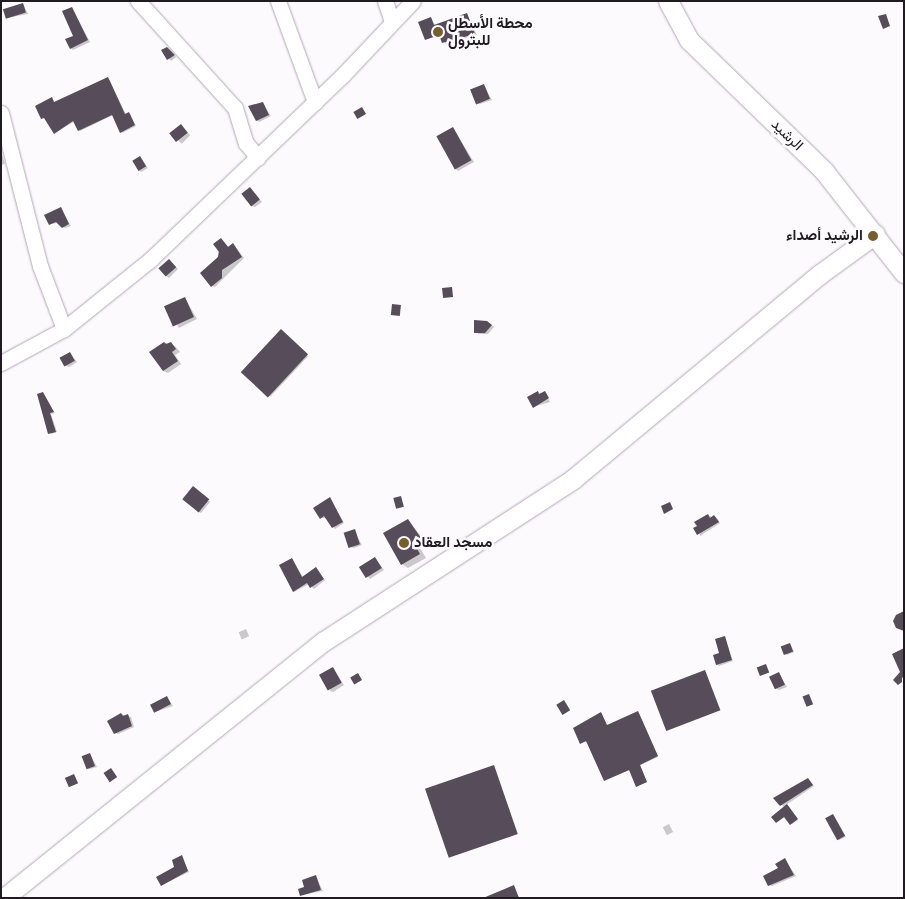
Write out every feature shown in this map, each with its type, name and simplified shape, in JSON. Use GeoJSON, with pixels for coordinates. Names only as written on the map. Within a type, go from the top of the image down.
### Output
{"type":"FeatureCollection","features":[{"type":"Feature","properties":{"kind":"main road","name":"الرشيد"},"geometry":{"type":"LineString","coordinates":[[668,1],[689,40],[824,171],[904,273]]}},
{"type":"Feature","properties":{"kind":"main road"},"geometry":{"type":"LineString","coordinates":[[4,898],[324,641],[573,479],[820,274],[875,234]]}},
{"type":"Feature","properties":{"kind":"street"},"geometry":{"type":"LineString","coordinates":[[138,1],[235,108],[246,143],[258,158]]}},
{"type":"Feature","properties":{"kind":"street"},"geometry":{"type":"LineString","coordinates":[[278,1],[315,102]]}},
{"type":"Feature","properties":{"kind":"street"},"geometry":{"type":"LineString","coordinates":[[385,1],[392,21]]}},
{"type":"Feature","properties":{"kind":"street"},"geometry":{"type":"LineString","coordinates":[[1,363],[64,329],[151,259],[315,102],[413,1]]}},
{"type":"Feature","properties":{"kind":"street"},"geometry":{"type":"LineString","coordinates":[[1,113],[40,266],[64,329]]}},
{"type":"Feature","properties":{"kind":"building"},"geometry":{"type":"Polygon","coordinates":[[[23,3],[26,13],[6,19],[3,9],[23,3]]]}},
{"type":"Feature","properties":{"kind":"building"},"geometry":{"type":"Polygon","coordinates":[[[72,7],[88,40],[70,49],[65,39],[73,36],[62,11],[72,7]]]}},
{"type":"Feature","properties":{"kind":"building"},"geometry":{"type":"Polygon","coordinates":[[[467,13],[475,34],[442,43],[439,35],[425,40],[418,22],[431,17],[434,25],[467,13]]]}},
{"type":"Feature","properties":{"kind":"building"},"geometry":{"type":"Polygon","coordinates":[[[886,14],[890,26],[883,29],[878,16],[886,14]]]}},
{"type":"Feature","properties":{"kind":"building"},"geometry":{"type":"Polygon","coordinates":[[[167,47],[175,55],[167,60],[161,50],[167,47]]]}},
{"type":"Feature","properties":{"kind":"building"},"geometry":{"type":"Polygon","coordinates":[[[108,77],[125,114],[129,112],[135,125],[120,133],[112,115],[78,131],[73,121],[54,134],[44,118],[41,119],[35,106],[52,97],[54,102],[108,77]]]}},
{"type":"Feature","properties":{"kind":"building"},"geometry":{"type":"Polygon","coordinates":[[[484,84],[490,99],[476,104],[470,90],[484,84]]]}},
{"type":"Feature","properties":{"kind":"building"},"geometry":{"type":"Polygon","coordinates":[[[263,102],[269,115],[256,121],[248,106],[263,102]]]}},
{"type":"Feature","properties":{"kind":"building"},"geometry":{"type":"Polygon","coordinates":[[[362,107],[366,114],[357,119],[353,112],[362,107]]]}},
{"type":"Feature","properties":{"kind":"building"},"geometry":{"type":"Polygon","coordinates":[[[181,124],[188,133],[176,142],[169,133],[181,124]]]}},
{"type":"Feature","properties":{"kind":"building"},"geometry":{"type":"Polygon","coordinates":[[[453,127],[471,160],[455,169],[436,136],[453,127]]]}},
{"type":"Feature","properties":{"kind":"building"},"geometry":{"type":"Polygon","coordinates":[[[140,156],[146,166],[138,171],[132,161],[140,156]]]}},
{"type":"Feature","properties":{"kind":"building"},"geometry":{"type":"Polygon","coordinates":[[[250,187],[260,200],[251,206],[241,194],[250,187]]]}},
{"type":"Feature","properties":{"kind":"building"},"geometry":{"type":"Polygon","coordinates":[[[61,207],[69,224],[62,228],[56,222],[49,225],[44,215],[61,207]]]}},
{"type":"Feature","properties":{"kind":"building"},"geometry":{"type":"Polygon","coordinates":[[[221,238],[228,247],[233,243],[242,257],[222,270],[222,278],[211,287],[200,273],[218,257],[219,252],[213,244],[221,238]]]}},
{"type":"Feature","properties":{"kind":"building"},"geometry":{"type":"Polygon","coordinates":[[[169,259],[176,267],[166,276],[158,268],[169,259]]]}},
{"type":"Feature","properties":{"kind":"building"},"geometry":{"type":"Polygon","coordinates":[[[452,287],[453,297],[443,298],[442,288],[452,287]]]}},
{"type":"Feature","properties":{"kind":"building"},"geometry":{"type":"Polygon","coordinates":[[[185,297],[194,317],[173,326],[164,306],[185,297]]]}},
{"type":"Feature","properties":{"kind":"building"},"geometry":{"type":"Polygon","coordinates":[[[392,304],[401,305],[400,316],[391,315],[392,304]]]}},
{"type":"Feature","properties":{"kind":"building"},"geometry":{"type":"Polygon","coordinates":[[[474,320],[487,321],[492,325],[485,333],[474,333],[474,320]]]}},
{"type":"Feature","properties":{"kind":"building"},"geometry":{"type":"Polygon","coordinates":[[[281,329],[308,354],[268,397],[241,372],[281,329]]]}},
{"type":"Feature","properties":{"kind":"building"},"geometry":{"type":"Polygon","coordinates":[[[164,342],[166,344],[171,342],[176,349],[172,352],[178,361],[163,371],[149,352],[164,342]]]}},
{"type":"Feature","properties":{"kind":"building"},"geometry":{"type":"Polygon","coordinates":[[[70,352],[75,361],[64,367],[60,358],[70,352]]]}},
{"type":"Feature","properties":{"kind":"building"},"geometry":{"type":"Polygon","coordinates":[[[538,391],[539,394],[545,391],[549,398],[533,408],[527,397],[538,391]]]}},
{"type":"Feature","properties":{"kind":"building"},"geometry":{"type":"Polygon","coordinates":[[[43,392],[54,412],[50,413],[56,432],[48,434],[37,394],[43,392]]]}},
{"type":"Feature","properties":{"kind":"building"},"geometry":{"type":"Polygon","coordinates":[[[193,486],[209,499],[199,512],[182,499],[193,486]]]}},
{"type":"Feature","properties":{"kind":"building"},"geometry":{"type":"Polygon","coordinates":[[[401,496],[404,507],[396,509],[393,498],[401,496]]]}},
{"type":"Feature","properties":{"kind":"building"},"geometry":{"type":"Polygon","coordinates":[[[330,497],[343,522],[332,528],[324,516],[320,519],[313,508],[330,497]]]}},
{"type":"Feature","properties":{"kind":"building"},"geometry":{"type":"Polygon","coordinates":[[[670,502],[673,509],[664,514],[661,506],[670,502]]]}},
{"type":"Feature","properties":{"kind":"building"},"geometry":{"type":"Polygon","coordinates":[[[708,514],[710,518],[714,515],[719,522],[697,535],[693,528],[697,526],[694,522],[708,514]]]}},
{"type":"Feature","properties":{"kind":"building","name":"مسجد العقاد"},"geometry":{"type":"Polygon","coordinates":[[[408,519],[423,541],[415,545],[420,554],[401,565],[383,533],[408,519]]]}},
{"type":"Feature","properties":{"kind":"building"},"geometry":{"type":"Polygon","coordinates":[[[355,529],[360,544],[349,548],[344,533],[355,529]]]}},
{"type":"Feature","properties":{"kind":"building"},"geometry":{"type":"Polygon","coordinates":[[[375,557],[382,568],[366,578],[359,567],[375,557]]]}},
{"type":"Feature","properties":{"kind":"building"},"geometry":{"type":"Polygon","coordinates":[[[292,558],[302,577],[316,567],[324,579],[310,588],[307,583],[293,592],[279,565],[292,558]]]}},
{"type":"Feature","properties":{"kind":"building"},"geometry":{"type":"Polygon","coordinates":[[[904,611],[904,631],[896,628],[893,621],[896,615],[904,611]]]}},
{"type":"Feature","properties":{"kind":"building"},"geometry":{"type":"Polygon","coordinates":[[[725,636],[732,660],[716,665],[713,655],[719,653],[715,639],[725,636]]]}},
{"type":"Feature","properties":{"kind":"building"},"geometry":{"type":"Polygon","coordinates":[[[790,643],[793,651],[784,655],[781,647],[790,643]]]}},
{"type":"Feature","properties":{"kind":"building"},"geometry":{"type":"Polygon","coordinates":[[[904,648],[904,680],[902,677],[902,682],[898,685],[893,680],[900,672],[892,654],[904,648]]]}},
{"type":"Feature","properties":{"kind":"building"},"geometry":{"type":"Polygon","coordinates":[[[766,664],[769,672],[760,676],[757,668],[766,664]]]}},
{"type":"Feature","properties":{"kind":"building"},"geometry":{"type":"Polygon","coordinates":[[[333,667],[342,683],[328,691],[319,675],[333,667]]]}},
{"type":"Feature","properties":{"kind":"building"},"geometry":{"type":"Polygon","coordinates":[[[705,670],[720,710],[666,731],[651,691],[705,670]]]}},
{"type":"Feature","properties":{"kind":"building"},"geometry":{"type":"Polygon","coordinates":[[[779,672],[785,685],[775,689],[769,677],[779,672]]]}},
{"type":"Feature","properties":{"kind":"building"},"geometry":{"type":"Polygon","coordinates":[[[358,673],[362,680],[354,684],[350,678],[358,673]]]}},
{"type":"Feature","properties":{"kind":"building"},"geometry":{"type":"Polygon","coordinates":[[[809,694],[813,704],[807,707],[803,697],[809,694]]]}},
{"type":"Feature","properties":{"kind":"building"},"geometry":{"type":"Polygon","coordinates":[[[167,696],[171,704],[154,713],[150,705],[167,696]]]}},
{"type":"Feature","properties":{"kind":"building"},"geometry":{"type":"Polygon","coordinates":[[[564,700],[570,710],[562,715],[556,705],[564,700]]]}},
{"type":"Feature","properties":{"kind":"building"},"geometry":{"type":"Polygon","coordinates":[[[638,711],[658,756],[640,765],[647,782],[636,787],[629,770],[604,781],[586,741],[580,744],[573,728],[601,712],[607,725],[638,711]]]}},
{"type":"Feature","properties":{"kind":"building"},"geometry":{"type":"Polygon","coordinates":[[[121,713],[123,716],[128,714],[132,726],[114,734],[107,721],[121,713]]]}},
{"type":"Feature","properties":{"kind":"building"},"geometry":{"type":"Polygon","coordinates":[[[90,753],[95,766],[87,769],[82,756],[90,753]]]}},
{"type":"Feature","properties":{"kind":"building"},"geometry":{"type":"Polygon","coordinates":[[[494,765],[518,834],[449,858],[425,789],[494,765]]]}},
{"type":"Feature","properties":{"kind":"building"},"geometry":{"type":"Polygon","coordinates":[[[111,768],[117,777],[110,782],[104,773],[111,768]]]}},
{"type":"Feature","properties":{"kind":"building"},"geometry":{"type":"Polygon","coordinates":[[[74,774],[78,783],[69,787],[65,778],[74,774]]]}},
{"type":"Feature","properties":{"kind":"building"},"geometry":{"type":"Polygon","coordinates":[[[808,778],[813,785],[780,806],[773,798],[808,778]]]}},
{"type":"Feature","properties":{"kind":"building"},"geometry":{"type":"Polygon","coordinates":[[[787,804],[798,819],[790,825],[784,817],[776,823],[771,817],[787,804]]]}},
{"type":"Feature","properties":{"kind":"building"},"geometry":{"type":"Polygon","coordinates":[[[833,814],[845,836],[837,840],[825,818],[833,814]]]}},
{"type":"Feature","properties":{"kind":"building"},"geometry":{"type":"Polygon","coordinates":[[[182,855],[188,871],[161,886],[156,877],[174,867],[172,860],[182,855]]]}},
{"type":"Feature","properties":{"kind":"building"},"geometry":{"type":"Polygon","coordinates":[[[785,858],[794,875],[768,886],[763,876],[778,868],[775,864],[785,858]]]}},
{"type":"Feature","properties":{"kind":"building"},"geometry":{"type":"Polygon","coordinates":[[[316,875],[321,890],[300,896],[298,889],[304,887],[302,880],[316,875]]]}},
{"type":"Feature","properties":{"kind":"building"},"geometry":{"type":"Polygon","coordinates":[[[514,885],[519,898],[483,898],[514,885]]]}},
{"type":"Feature","properties":{"kind":"place","name":"محطة الأسطل للبترول"},"geometry":{"type":"Point","coordinates":[438,32]}},
{"type":"Feature","properties":{"kind":"place","name":"الرشيد أصداء"},"geometry":{"type":"Point","coordinates":[873,236]}},
{"type":"Feature","properties":{"kind":"place","name":"مسجد العقاد"},"geometry":{"type":"Point","coordinates":[404,543]}}]}
